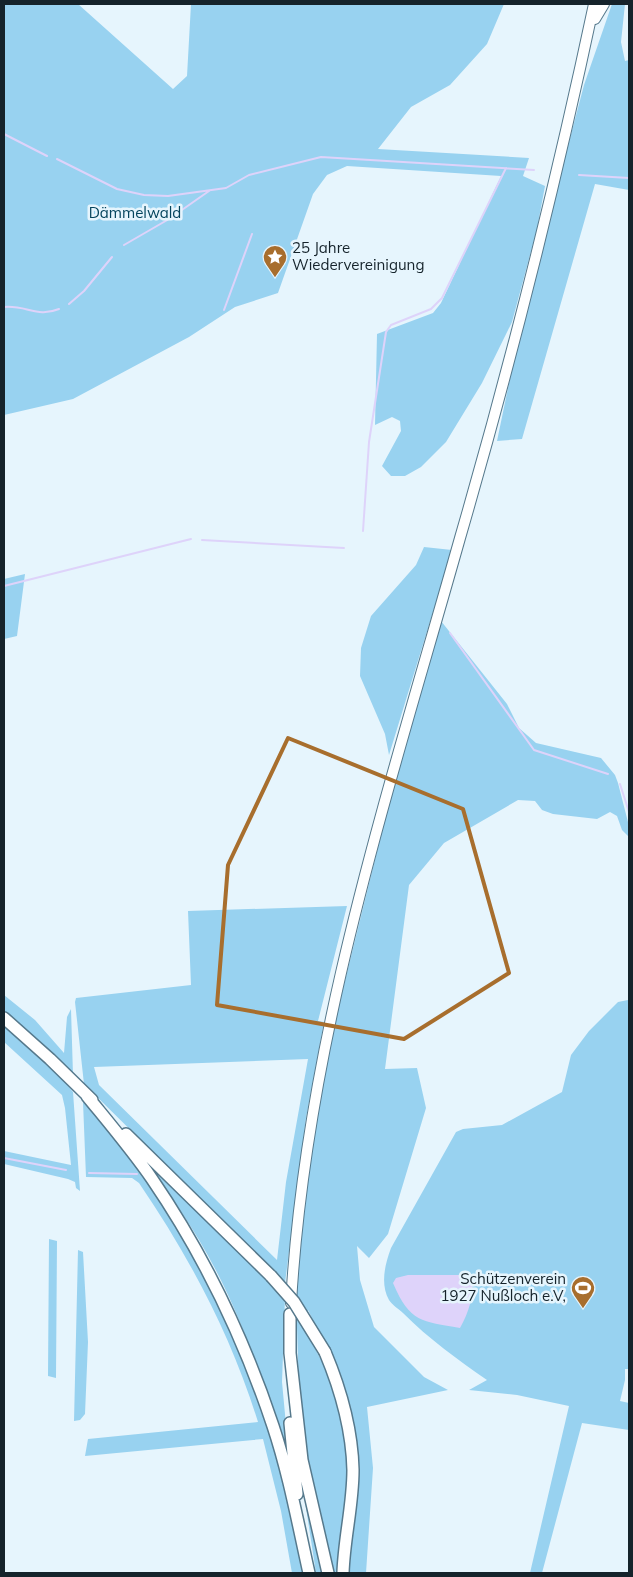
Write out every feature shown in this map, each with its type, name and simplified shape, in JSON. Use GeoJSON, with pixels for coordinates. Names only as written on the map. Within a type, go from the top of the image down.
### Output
{"type":"FeatureCollection","features":[{"type":"Feature","properties":{"kind":"highway"},"geometry":{"type":"LineString","coordinates":[[4,1018],[272,1276],[294,1302],[325,1352],[343,1397],[353,1471],[342,1573]]}},
{"type":"Feature","properties":{"kind":"highway"},"geometry":{"type":"LineString","coordinates":[[87,1096],[128,1146],[160,1191],[194,1246],[220,1295],[244,1348],[274,1428],[309,1573]]}},
{"type":"Feature","properties":{"kind":"highway"},"geometry":{"type":"LineString","coordinates":[[290,1314],[288,1396],[291,1441],[309,1573]]}},
{"type":"Feature","properties":{"kind":"highway"},"geometry":{"type":"LineString","coordinates":[[290,1314],[290,1353],[302,1460],[328,1573]]}},
{"type":"Feature","properties":{"kind":"main road"},"geometry":{"type":"LineString","coordinates":[[589,4],[589,28]]}},
{"type":"Feature","properties":{"kind":"main road"},"geometry":{"type":"LineString","coordinates":[[290,1314],[301,1190],[333,1003],[374,838],[492,424],[594,4]]}},
{"type":"Feature","properties":{"kind":"main road"},"geometry":{"type":"LineString","coordinates":[[589,28],[604,4]]}},
{"type":"Feature","properties":{"kind":"highlighted area"},"geometry":{"type":"Polygon","coordinates":[[[288,738],[463,809],[509,973],[404,1039],[217,1005],[228,865],[288,738]]]}},
{"type":"Feature","properties":{"kind":"green space","name":"Dämmelwald"},"geometry":{"type":"Polygon","coordinates":[[[4,4],[78,4],[173,89],[187,76],[191,4],[504,4],[487,44],[450,85],[411,107],[378,149],[529,158],[523,176],[545,186],[537,229],[512,322],[482,383],[446,442],[421,467],[405,476],[391,476],[382,466],[401,431],[400,421],[392,417],[375,425],[377,334],[433,313],[441,303],[501,176],[347,166],[327,175],[313,194],[278,293],[235,307],[189,337],[73,399],[4,415],[4,4]]]}},
{"type":"Feature","properties":{"kind":"green space"},"geometry":{"type":"Polygon","coordinates":[[[612,4],[625,4],[621,42],[625,61],[629,60],[629,190],[595,184],[522,439],[497,441],[522,321],[584,85],[612,4]]]}},
{"type":"Feature","properties":{"kind":"green space"},"geometry":{"type":"Polygon","coordinates":[[[424,547],[452,550],[389,755],[385,734],[360,676],[361,648],[371,616],[416,565],[424,547]]]}},
{"type":"Feature","properties":{"kind":"green space"},"geometry":{"type":"Polygon","coordinates":[[[25,574],[17,636],[4,639],[4,579],[25,574]]]}},
{"type":"Feature","properties":{"kind":"green space"},"geometry":{"type":"Polygon","coordinates":[[[441,621],[507,704],[519,728],[536,743],[601,758],[615,775],[618,783],[629,826],[629,837],[622,830],[617,816],[610,812],[597,819],[553,814],[542,810],[535,801],[518,800],[444,843],[409,885],[385,1069],[417,1068],[426,1108],[388,1234],[369,1258],[357,1246],[360,1280],[374,1327],[424,1377],[448,1390],[367,1407],[373,1468],[366,1573],[347,1573],[354,1432],[349,1401],[338,1372],[308,1310],[306,1332],[337,1389],[349,1467],[338,1573],[332,1573],[312,1492],[299,1393],[296,1294],[306,1183],[325,1067],[339,1005],[387,811],[441,621]]]}},
{"type":"Feature","properties":{"kind":"green space"},"geometry":{"type":"Polygon","coordinates":[[[347,906],[318,1021],[324,1022],[306,1118],[285,1283],[84,1084],[76,998],[191,985],[188,911],[347,906]],[[308,1059],[94,1067],[99,1085],[277,1260],[286,1182],[308,1059]]]}},
{"type":"Feature","properties":{"kind":"green space"},"geometry":{"type":"Polygon","coordinates":[[[4,995],[35,1020],[64,1053],[67,1017],[71,1009],[73,1075],[4,1011],[4,995]]]}},
{"type":"Feature","properties":{"kind":"green space"},"geometry":{"type":"Polygon","coordinates":[[[629,996],[629,1369],[625,1369],[625,1380],[620,1401],[629,1403],[629,1430],[582,1423],[542,1573],[530,1573],[569,1406],[517,1395],[469,1390],[487,1380],[423,1332],[390,1302],[386,1294],[384,1281],[385,1267],[391,1248],[456,1132],[463,1129],[502,1125],[562,1092],[571,1055],[589,1031],[618,1002],[628,1000],[629,996]]]}},
{"type":"Feature","properties":{"kind":"green space"},"geometry":{"type":"Polygon","coordinates":[[[4,1022],[57,1072],[73,1092],[80,1191],[76,1188],[75,1182],[68,1179],[4,1164],[4,1151],[71,1165],[62,1095],[4,1042],[4,1022]]]}},
{"type":"Feature","properties":{"kind":"green space"},"geometry":{"type":"Polygon","coordinates":[[[83,1102],[102,1120],[138,1165],[199,1261],[252,1378],[280,1466],[303,1573],[292,1573],[281,1511],[263,1439],[85,1456],[88,1439],[258,1422],[235,1358],[208,1298],[158,1211],[139,1183],[132,1178],[86,1177],[83,1102]]]}},
{"type":"Feature","properties":{"kind":"green space"},"geometry":{"type":"Polygon","coordinates":[[[132,1143],[285,1298],[282,1382],[289,1457],[250,1346],[214,1266],[167,1191],[132,1143]]]}},
{"type":"Feature","properties":{"kind":"green space"},"geometry":{"type":"Polygon","coordinates":[[[49,1239],[57,1241],[56,1378],[48,1376],[49,1239]]]}},
{"type":"Feature","properties":{"kind":"green space"},"geometry":{"type":"Polygon","coordinates":[[[78,1250],[83,1252],[88,1342],[85,1414],[80,1420],[74,1421],[78,1250]]]}},
{"type":"Feature","properties":{"kind":"green space"},"geometry":{"type":"Polygon","coordinates":[[[303,1488],[324,1573],[316,1573],[303,1488]]]}},
{"type":"Feature","properties":{"kind":"shaded area"},"geometry":{"type":"Polygon","coordinates":[[[408,1275],[459,1275],[472,1277],[470,1304],[460,1328],[436,1324],[419,1318],[405,1306],[393,1283],[396,1278],[408,1275]]]}},
{"type":"Feature","properties":{"kind":"waterway"},"geometry":{"type":"LineString","coordinates":[[4,134],[47,156]]}},
{"type":"Feature","properties":{"kind":"waterway"},"geometry":{"type":"LineString","coordinates":[[57,159],[117,189],[144,195],[168,196],[226,188],[249,175],[321,157],[534,170]]}},
{"type":"Feature","properties":{"kind":"waterway"},"geometry":{"type":"LineString","coordinates":[[363,531],[369,442],[386,332],[391,325],[431,309],[442,298],[506,168]]}},
{"type":"Feature","properties":{"kind":"waterway"},"geometry":{"type":"LineString","coordinates":[[579,175],[629,178]]}},
{"type":"Feature","properties":{"kind":"waterway"},"geometry":{"type":"LineString","coordinates":[[124,245],[169,219],[209,191]]}},
{"type":"Feature","properties":{"kind":"waterway"},"geometry":{"type":"LineString","coordinates":[[224,310],[252,234]]}},
{"type":"Feature","properties":{"kind":"waterway"},"geometry":{"type":"LineString","coordinates":[[69,304],[84,291],[112,257]]}},
{"type":"Feature","properties":{"kind":"waterway"},"geometry":{"type":"LineString","coordinates":[[4,307],[38,312],[59,309]]}},
{"type":"Feature","properties":{"kind":"waterway"},"geometry":{"type":"LineString","coordinates":[[4,586],[191,539]]}},
{"type":"Feature","properties":{"kind":"waterway"},"geometry":{"type":"LineString","coordinates":[[202,540],[344,548]]}},
{"type":"Feature","properties":{"kind":"waterway"},"geometry":{"type":"LineString","coordinates":[[450,633],[534,750],[608,774]]}},
{"type":"Feature","properties":{"kind":"waterway"},"geometry":{"type":"LineString","coordinates":[[620,784],[629,812]]}},
{"type":"Feature","properties":{"kind":"waterway"},"geometry":{"type":"LineString","coordinates":[[4,1158],[66,1170]]}},
{"type":"Feature","properties":{"kind":"waterway"},"geometry":{"type":"LineString","coordinates":[[89,1173],[137,1174]]}},
{"type":"Feature","properties":{"kind":"place","name":"25 Jahre Wiedervereinigung"},"geometry":{"type":"Point","coordinates":[275,278]}},
{"type":"Feature","properties":{"kind":"place","name":"Schützenverein 1927 Nußloch e.V,"},"geometry":{"type":"Point","coordinates":[583,1309]}}]}
